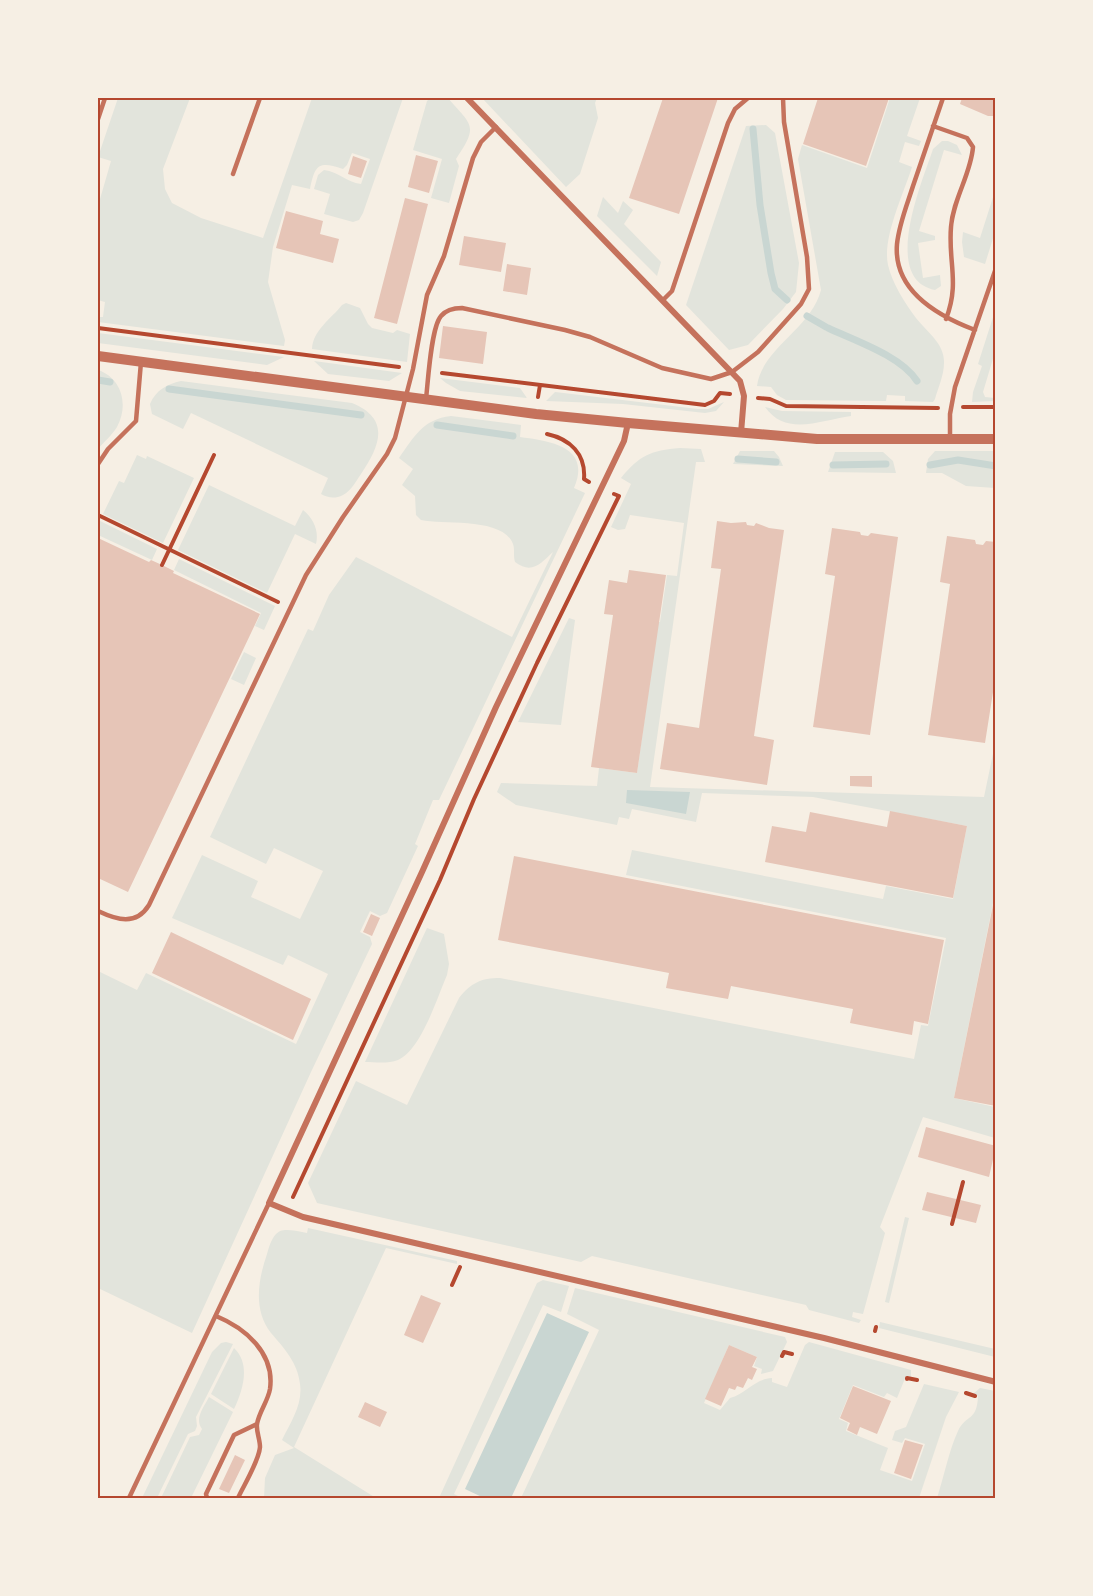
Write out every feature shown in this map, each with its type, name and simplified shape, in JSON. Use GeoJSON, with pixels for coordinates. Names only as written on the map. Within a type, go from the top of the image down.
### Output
{"type":"FeatureCollection","features":[{"type":"Feature","properties":{"kind":"street"},"geometry":{"type":"LineString","coordinates":[[467,98],[740,381],[744,391],[741,434]]}},
{"type":"Feature","properties":{"kind":"street"},"geometry":{"type":"LineString","coordinates":[[98,356],[407,397],[741,434],[817,439],[996,439]]}},
{"type":"Feature","properties":{"kind":"street"},"geometry":{"type":"LineString","coordinates":[[628,423],[624,441],[496,707],[269,1203],[312,1220],[824,1338],[996,1382]]}},
{"type":"Feature","properties":{"kind":"lane"},"geometry":{"type":"LineString","coordinates":[[98,118],[105,98]]}},
{"type":"Feature","properties":{"kind":"lane"},"geometry":{"type":"LineString","coordinates":[[233,174],[260,98]]}},
{"type":"Feature","properties":{"kind":"lane"},"geometry":{"type":"LineString","coordinates":[[663,300],[672,291],[728,123],[735,109],[748,98]]}},
{"type":"Feature","properties":{"kind":"lane"},"geometry":{"type":"LineString","coordinates":[[426,399],[437,322],[447,311],[455,308],[565,330],[590,337],[662,368],[711,379],[732,372],[758,352],[801,304],[809,289],[807,257],[784,122],[783,98]]}},
{"type":"Feature","properties":{"kind":"lane"},"geometry":{"type":"LineString","coordinates":[[943,98],[900,225],[897,252],[904,278],[918,297],[946,319],[975,330]]}},
{"type":"Feature","properties":{"kind":"lane"},"geometry":{"type":"LineString","coordinates":[[933,126],[967,138],[973,147],[952,219],[950,237],[954,293],[946,319]]}},
{"type":"Feature","properties":{"kind":"lane"},"geometry":{"type":"LineString","coordinates":[[98,911],[111,918],[125,920],[137,917],[149,905],[289,608],[314,560],[387,454],[395,438],[407,397],[425,305],[444,256],[473,158],[481,142],[496,127]]}},
{"type":"Feature","properties":{"kind":"lane"},"geometry":{"type":"LineString","coordinates":[[950,439],[951,407],[963,360],[996,268]]}},
{"type":"Feature","properties":{"kind":"lane"},"geometry":{"type":"LineString","coordinates":[[98,464],[108,449],[136,421],[141,362]]}},
{"type":"Feature","properties":{"kind":"lane"},"geometry":{"type":"LineString","coordinates":[[129,1498],[269,1203]]}},
{"type":"Feature","properties":{"kind":"lane"},"geometry":{"type":"LineString","coordinates":[[216,1316],[244,1330],[259,1348],[268,1364],[270,1388],[257,1424],[260,1448],[238,1498]]}},
{"type":"Feature","properties":{"kind":"lane"},"geometry":{"type":"LineString","coordinates":[[207,1498],[234,1435],[257,1424]]}},
{"type":"Feature","properties":{"kind":"path"},"geometry":{"type":"LineString","coordinates":[[538,401],[540,386]]}},
{"type":"Feature","properties":{"kind":"path"},"geometry":{"type":"LineString","coordinates":[[762,398],[786,406],[996,407]]}},
{"type":"Feature","properties":{"kind":"path"},"geometry":{"type":"LineString","coordinates":[[541,434],[562,439],[572,445],[581,459],[584,479],[589,482]]}},
{"type":"Feature","properties":{"kind":"path"},"geometry":{"type":"LineString","coordinates":[[162,565],[214,455]]}},
{"type":"Feature","properties":{"kind":"path"},"geometry":{"type":"LineString","coordinates":[[298,1196],[299,1182],[440,880],[474,799],[537,663],[619,496],[614,493]]}},
{"type":"Feature","properties":{"kind":"path"},"geometry":{"type":"LineString","coordinates":[[98,515],[289,608]]}},
{"type":"Feature","properties":{"kind":"path"},"geometry":{"type":"LineString","coordinates":[[952,1224],[963,1182]]}},
{"type":"Feature","properties":{"kind":"path"},"geometry":{"type":"LineString","coordinates":[[452,1285],[458,1270]]}},
{"type":"Feature","properties":{"kind":"path"},"geometry":{"type":"LineString","coordinates":[[782,1356],[784,1352],[792,1354]]}},
{"type":"Feature","properties":{"kind":"path"},"geometry":{"type":"LineString","coordinates":[[907,1379],[917,1380]]}},
{"type":"Feature","properties":{"kind":"path"},"geometry":{"type":"LineString","coordinates":[[966,1393],[975,1396]]}},
{"type":"Feature","properties":{"kind":"shaded area"},"geometry":{"type":"Polygon","coordinates":[[[118,98],[190,98],[163,169],[165,189],[172,203],[201,218],[263,238],[312,98],[403,98],[359,220],[353,222],[324,214],[330,194],[314,189],[318,175],[324,170],[361,184],[370,159],[352,153],[343,169],[328,165],[319,167],[314,174],[310,189],[292,185],[273,247],[268,282],[285,340],[284,346],[98,322],[98,317],[103,317],[105,302],[98,300],[98,206],[111,161],[98,157],[118,98]]]}},
{"type":"Feature","properties":{"kind":"shaded area"},"geometry":{"type":"Polygon","coordinates":[[[430,98],[448,98],[470,126],[468,139],[456,159],[459,166],[449,203],[431,198],[442,159],[413,150],[427,101],[430,98]]]}},
{"type":"Feature","properties":{"kind":"shaded area"},"geometry":{"type":"Polygon","coordinates":[[[482,98],[597,98],[595,103],[598,118],[580,174],[566,187],[482,98]]]}},
{"type":"Feature","properties":{"kind":"shaded area"},"geometry":{"type":"Polygon","coordinates":[[[890,98],[920,98],[907,136],[921,141],[919,146],[905,142],[899,162],[912,167],[891,229],[887,254],[890,272],[899,293],[938,344],[944,356],[944,368],[935,399],[933,402],[905,401],[905,396],[887,395],[886,401],[786,400],[777,395],[771,387],[757,386],[768,360],[807,316],[816,304],[821,290],[798,159],[802,145],[867,168],[890,98]]]}},
{"type":"Feature","properties":{"kind":"shaded area"},"geometry":{"type":"Polygon","coordinates":[[[766,125],[775,133],[799,263],[796,292],[748,345],[729,350],[686,305],[746,126],[766,125]]]}},
{"type":"Feature","properties":{"kind":"shaded area"},"geometry":{"type":"Polygon","coordinates":[[[942,141],[957,145],[962,155],[944,150],[919,231],[935,236],[935,240],[918,243],[923,278],[940,275],[941,286],[935,290],[919,282],[910,268],[908,249],[910,227],[921,183],[933,149],[942,141]]]}},
{"type":"Feature","properties":{"kind":"shaded area"},"geometry":{"type":"Polygon","coordinates":[[[995,191],[995,232],[985,264],[964,257],[963,232],[980,238],[995,191]]]}},
{"type":"Feature","properties":{"kind":"shaded area"},"geometry":{"type":"Polygon","coordinates":[[[603,197],[618,213],[623,201],[633,210],[624,224],[661,262],[657,276],[597,216],[603,197]]]}},
{"type":"Feature","properties":{"kind":"shaded area"},"geometry":{"type":"Polygon","coordinates":[[[346,303],[360,308],[372,328],[393,333],[397,330],[410,334],[407,362],[312,349],[319,330],[346,303]]]}},
{"type":"Feature","properties":{"kind":"shaded area"},"geometry":{"type":"Polygon","coordinates":[[[995,311],[995,352],[983,392],[985,397],[995,398],[995,401],[972,402],[982,366],[978,364],[995,311]]]}},
{"type":"Feature","properties":{"kind":"shaded area"},"geometry":{"type":"Polygon","coordinates":[[[98,333],[284,357],[267,365],[98,343],[98,333]]]}},
{"type":"Feature","properties":{"kind":"shaded area"},"geometry":{"type":"Polygon","coordinates":[[[314,361],[402,373],[389,381],[328,374],[314,361]]]}},
{"type":"Feature","properties":{"kind":"shaded area"},"geometry":{"type":"Polygon","coordinates":[[[98,370],[113,379],[123,401],[121,419],[117,427],[98,449],[98,370]]]}},
{"type":"Feature","properties":{"kind":"shaded area"},"geometry":{"type":"Polygon","coordinates":[[[440,378],[520,388],[527,398],[460,391],[440,378]]]}},
{"type":"Feature","properties":{"kind":"shaded area"},"geometry":{"type":"Polygon","coordinates":[[[181,381],[352,403],[373,417],[377,425],[377,443],[368,464],[355,483],[343,495],[332,498],[321,494],[328,478],[191,413],[183,429],[152,414],[150,404],[155,395],[167,386],[181,381]]]}},
{"type":"Feature","properties":{"kind":"shaded area"},"geometry":{"type":"Polygon","coordinates":[[[555,392],[698,409],[708,409],[724,402],[716,411],[705,413],[623,404],[546,401],[555,392]]]}},
{"type":"Feature","properties":{"kind":"shaded area"},"geometry":{"type":"Polygon","coordinates":[[[765,407],[782,411],[851,412],[851,416],[816,423],[794,424],[783,422],[765,407]]]}},
{"type":"Feature","properties":{"kind":"shaded area"},"geometry":{"type":"Polygon","coordinates":[[[451,416],[521,425],[520,437],[565,448],[577,463],[578,474],[574,488],[585,493],[439,800],[433,800],[415,844],[418,846],[387,913],[380,916],[370,911],[360,932],[370,937],[372,944],[192,1333],[98,1288],[98,971],[137,990],[146,973],[296,1044],[328,974],[288,955],[283,965],[172,918],[202,855],[258,881],[251,897],[300,919],[323,871],[274,848],[266,864],[210,837],[308,629],[313,631],[329,595],[356,557],[512,637],[553,552],[536,566],[521,566],[515,562],[513,544],[507,535],[498,530],[472,524],[421,520],[416,515],[415,496],[402,485],[413,469],[399,458],[426,425],[451,416]]]}},
{"type":"Feature","properties":{"kind":"shaded area"},"geometry":{"type":"Polygon","coordinates":[[[701,449],[705,462],[696,462],[650,787],[984,797],[995,744],[995,893],[954,1098],[995,1107],[995,1138],[923,1117],[880,1227],[885,1233],[863,1314],[853,1312],[852,1317],[861,1320],[859,1323],[809,1310],[806,1305],[592,1256],[581,1262],[317,1203],[308,1183],[356,1081],[407,1105],[459,998],[472,985],[487,979],[500,978],[914,1059],[921,1025],[928,1026],[946,938],[626,875],[632,850],[883,899],[886,886],[953,899],[967,826],[813,797],[702,793],[696,822],[632,809],[629,819],[619,817],[617,825],[516,805],[497,792],[501,783],[597,786],[599,768],[637,773],[658,622],[660,622],[667,575],[677,576],[684,523],[630,515],[625,529],[618,530],[611,527],[631,484],[621,478],[640,459],[661,450],[701,449]]]}},
{"type":"Feature","properties":{"kind":"shaded area"},"geometry":{"type":"Polygon","coordinates":[[[740,451],[774,451],[783,466],[733,464],[740,451]]]}},
{"type":"Feature","properties":{"kind":"shaded area"},"geometry":{"type":"Polygon","coordinates":[[[935,451],[995,451],[995,488],[966,486],[942,473],[926,473],[928,459],[935,451]]]}},
{"type":"Feature","properties":{"kind":"shaded area"},"geometry":{"type":"Polygon","coordinates":[[[835,452],[883,452],[893,461],[896,473],[828,472],[835,452]]]}},
{"type":"Feature","properties":{"kind":"shaded area"},"geometry":{"type":"Polygon","coordinates":[[[137,455],[146,459],[147,456],[194,478],[163,543],[103,514],[119,481],[124,483],[137,455]]]}},
{"type":"Feature","properties":{"kind":"shaded area"},"geometry":{"type":"Polygon","coordinates":[[[209,485],[295,526],[303,510],[313,521],[317,534],[316,544],[295,534],[267,593],[178,550],[209,485]]]}},
{"type":"Feature","properties":{"kind":"shaded area"},"geometry":{"type":"Polygon","coordinates":[[[98,520],[157,549],[152,560],[98,535],[98,520]]]}},
{"type":"Feature","properties":{"kind":"shaded area"},"geometry":{"type":"Polygon","coordinates":[[[179,559],[275,606],[264,630],[255,626],[261,613],[174,570],[179,559]]]}},
{"type":"Feature","properties":{"kind":"shaded area"},"geometry":{"type":"Polygon","coordinates":[[[569,618],[575,620],[561,725],[518,722],[569,618]]]}},
{"type":"Feature","properties":{"kind":"shaded area"},"geometry":{"type":"Polygon","coordinates":[[[244,652],[256,658],[244,685],[231,679],[244,652]]]}},
{"type":"Feature","properties":{"kind":"shaded area"},"geometry":{"type":"Polygon","coordinates":[[[627,790],[690,792],[686,814],[626,803],[627,790]]]}},
{"type":"Feature","properties":{"kind":"shaded area"},"geometry":{"type":"Polygon","coordinates":[[[427,928],[444,934],[449,964],[447,975],[421,1035],[414,1046],[398,1060],[365,1062],[427,928]]]}},
{"type":"Feature","properties":{"kind":"shaded area"},"geometry":{"type":"Polygon","coordinates":[[[905,1217],[909,1218],[889,1303],[885,1302],[905,1217]]]}},
{"type":"Feature","properties":{"kind":"shaded area"},"geometry":{"type":"Polygon","coordinates":[[[308,1228],[457,1261],[457,1264],[386,1248],[294,1447],[376,1498],[264,1498],[265,1478],[275,1455],[294,1448],[282,1440],[296,1413],[300,1391],[299,1376],[293,1363],[265,1324],[259,1305],[260,1284],[270,1245],[276,1234],[285,1230],[307,1233],[308,1228]]]}},
{"type":"Feature","properties":{"kind":"shaded area"},"geometry":{"type":"Polygon","coordinates":[[[543,1280],[569,1286],[561,1312],[543,1305],[454,1494],[462,1498],[439,1498],[537,1283],[543,1280]]]}},
{"type":"Feature","properties":{"kind":"shaded area"},"geometry":{"type":"Polygon","coordinates":[[[575,1288],[785,1337],[787,1342],[773,1371],[761,1374],[762,1369],[754,1366],[757,1357],[729,1345],[704,1403],[720,1410],[730,1398],[766,1379],[772,1378],[772,1382],[787,1387],[805,1345],[809,1342],[911,1370],[911,1377],[906,1376],[897,1398],[887,1393],[884,1397],[853,1385],[839,1419],[848,1423],[846,1431],[888,1448],[880,1470],[912,1481],[925,1444],[905,1438],[902,1443],[892,1440],[895,1431],[906,1427],[924,1384],[959,1392],[946,1417],[919,1498],[837,1498],[830,1496],[829,1498],[521,1498],[599,1330],[567,1314],[575,1288]]]}},
{"type":"Feature","properties":{"kind":"shaded area"},"geometry":{"type":"Polygon","coordinates":[[[547,1313],[589,1332],[511,1498],[484,1498],[465,1489],[547,1313]]]}},
{"type":"Feature","properties":{"kind":"shaded area"},"geometry":{"type":"Polygon","coordinates":[[[880,1322],[995,1349],[995,1357],[879,1328],[880,1322]]]}},
{"type":"Feature","properties":{"kind":"shaded area"},"geometry":{"type":"Polygon","coordinates":[[[221,1343],[233,1344],[196,1417],[195,1431],[188,1434],[157,1498],[142,1498],[212,1352],[221,1343]]]}},
{"type":"Feature","properties":{"kind":"shaded area"},"geometry":{"type":"Polygon","coordinates":[[[234,1348],[242,1362],[244,1377],[234,1409],[211,1394],[234,1348]]]}},
{"type":"Feature","properties":{"kind":"shaded area"},"geometry":{"type":"Polygon","coordinates":[[[980,1388],[995,1391],[995,1498],[937,1498],[955,1438],[961,1426],[976,1410],[978,1396],[973,1394],[980,1388]]]}},
{"type":"Feature","properties":{"kind":"shaded area"},"geometry":{"type":"Polygon","coordinates":[[[209,1397],[233,1412],[191,1498],[161,1498],[190,1437],[199,1435],[202,1429],[199,1417],[209,1397]]]}},
{"type":"Feature","properties":{"kind":"building"},"geometry":{"type":"Polygon","coordinates":[[[663,98],[718,98],[679,214],[629,198],[663,98]]]}},
{"type":"Feature","properties":{"kind":"building"},"geometry":{"type":"Polygon","coordinates":[[[818,98],[889,98],[866,166],[803,144],[818,98]]]}},
{"type":"Feature","properties":{"kind":"building"},"geometry":{"type":"Polygon","coordinates":[[[962,98],[996,98],[996,116],[988,116],[960,104],[962,98]]]}},
{"type":"Feature","properties":{"kind":"building"},"geometry":{"type":"Polygon","coordinates":[[[416,155],[438,161],[429,193],[408,187],[416,155]]]}},
{"type":"Feature","properties":{"kind":"building"},"geometry":{"type":"Polygon","coordinates":[[[353,156],[367,161],[361,178],[348,174],[353,156]]]}},
{"type":"Feature","properties":{"kind":"building"},"geometry":{"type":"Polygon","coordinates":[[[405,198],[428,204],[397,324],[374,318],[405,198]]]}},
{"type":"Feature","properties":{"kind":"building"},"geometry":{"type":"Polygon","coordinates":[[[286,211],[323,221],[320,234],[339,239],[333,263],[276,248],[286,211]]]}},
{"type":"Feature","properties":{"kind":"building"},"geometry":{"type":"Polygon","coordinates":[[[464,236],[506,243],[501,272],[459,265],[464,236]]]}},
{"type":"Feature","properties":{"kind":"building"},"geometry":{"type":"Polygon","coordinates":[[[507,264],[531,268],[527,295],[503,291],[507,264]]]}},
{"type":"Feature","properties":{"kind":"building"},"geometry":{"type":"Polygon","coordinates":[[[443,326],[487,332],[483,364],[439,358],[443,326]]]}},
{"type":"Feature","properties":{"kind":"building"},"geometry":{"type":"Polygon","coordinates":[[[717,521],[746,522],[747,525],[754,526],[756,523],[784,530],[754,736],[774,740],[767,785],[660,769],[667,723],[699,728],[721,569],[711,568],[717,521]]]}},
{"type":"Feature","properties":{"kind":"building"},"geometry":{"type":"Polygon","coordinates":[[[832,528],[860,532],[861,535],[868,536],[871,533],[898,537],[870,735],[813,727],[835,576],[825,574],[832,528]]]}},
{"type":"Feature","properties":{"kind":"building"},"geometry":{"type":"Polygon","coordinates":[[[947,536],[975,540],[976,544],[983,545],[986,541],[996,542],[996,673],[985,743],[928,735],[950,584],[940,582],[947,536]]]}},
{"type":"Feature","properties":{"kind":"building"},"geometry":{"type":"Polygon","coordinates":[[[98,538],[149,562],[151,560],[162,565],[174,571],[173,573],[260,614],[128,892],[98,878],[98,538]]]}},
{"type":"Feature","properties":{"kind":"building"},"geometry":{"type":"Polygon","coordinates":[[[629,570],[666,575],[637,773],[591,767],[613,615],[604,614],[609,580],[627,583],[629,570]]]}},
{"type":"Feature","properties":{"kind":"building"},"geometry":{"type":"Polygon","coordinates":[[[850,776],[872,776],[872,787],[850,786],[850,776]]]}},
{"type":"Feature","properties":{"kind":"building"},"geometry":{"type":"Polygon","coordinates":[[[890,811],[967,826],[953,898],[765,862],[772,826],[806,832],[810,812],[887,827],[890,811]]]}},
{"type":"Feature","properties":{"kind":"building"},"geometry":{"type":"Polygon","coordinates":[[[514,856],[944,940],[928,1024],[914,1021],[912,1035],[850,1023],[853,1009],[731,986],[728,999],[666,988],[669,973],[498,940],[514,856]]]}},
{"type":"Feature","properties":{"kind":"building"},"geometry":{"type":"Polygon","coordinates":[[[994,900],[996,900],[996,1106],[954,1098],[994,900]]]}},
{"type":"Feature","properties":{"kind":"building"},"geometry":{"type":"Polygon","coordinates":[[[371,914],[380,918],[372,936],[363,932],[371,914]]]}},
{"type":"Feature","properties":{"kind":"building"},"geometry":{"type":"Polygon","coordinates":[[[171,932],[311,999],[293,1040],[152,973],[171,932]]]}},
{"type":"Feature","properties":{"kind":"building"},"geometry":{"type":"Polygon","coordinates":[[[926,1127],[996,1146],[989,1177],[918,1157],[926,1127]]]}},
{"type":"Feature","properties":{"kind":"building"},"geometry":{"type":"Polygon","coordinates":[[[927,1192],[981,1205],[976,1223],[922,1210],[927,1192]]]}},
{"type":"Feature","properties":{"kind":"building"},"geometry":{"type":"Polygon","coordinates":[[[421,1295],[441,1303],[423,1343],[404,1335],[421,1295]]]}},
{"type":"Feature","properties":{"kind":"building"},"geometry":{"type":"Polygon","coordinates":[[[729,1345],[757,1357],[752,1367],[757,1369],[752,1380],[748,1378],[743,1388],[737,1386],[735,1390],[729,1388],[721,1406],[705,1399],[729,1345]]]}},
{"type":"Feature","properties":{"kind":"building"},"geometry":{"type":"Polygon","coordinates":[[[853,1386],[891,1401],[877,1434],[860,1427],[857,1435],[847,1430],[850,1423],[840,1418],[853,1386]]]}},
{"type":"Feature","properties":{"kind":"building"},"geometry":{"type":"Polygon","coordinates":[[[365,1402],[387,1412],[380,1427],[358,1417],[365,1402]]]}},
{"type":"Feature","properties":{"kind":"building"},"geometry":{"type":"Polygon","coordinates":[[[905,1440],[923,1445],[911,1479],[894,1473],[905,1440]]]}},
{"type":"Feature","properties":{"kind":"building"},"geometry":{"type":"Polygon","coordinates":[[[235,1455],[245,1460],[229,1493],[219,1489],[235,1455]]]}},
{"type":"Feature","properties":{"kind":"waterway"},"geometry":{"type":"LineString","coordinates":[[753,129],[760,205],[771,273],[775,289],[787,300]]}},
{"type":"Feature","properties":{"kind":"waterway"},"geometry":{"type":"LineString","coordinates":[[807,316],[826,327]]}},
{"type":"Feature","properties":{"kind":"waterway"},"geometry":{"type":"LineString","coordinates":[[828,328],[889,357],[910,372],[917,381]]}},
{"type":"Feature","properties":{"kind":"waterway"},"geometry":{"type":"LineString","coordinates":[[98,380],[110,382]]}},
{"type":"Feature","properties":{"kind":"waterway"},"geometry":{"type":"LineString","coordinates":[[169,389],[361,415]]}},
{"type":"Feature","properties":{"kind":"waterway"},"geometry":{"type":"LineString","coordinates":[[437,425],[513,436]]}},
{"type":"Feature","properties":{"kind":"waterway"},"geometry":{"type":"LineString","coordinates":[[738,459],[776,462]]}},
{"type":"Feature","properties":{"kind":"waterway"},"geometry":{"type":"LineString","coordinates":[[930,465],[958,460],[996,466]]}},
{"type":"Feature","properties":{"kind":"waterway"},"geometry":{"type":"LineString","coordinates":[[833,465],[886,464]]}}]}
